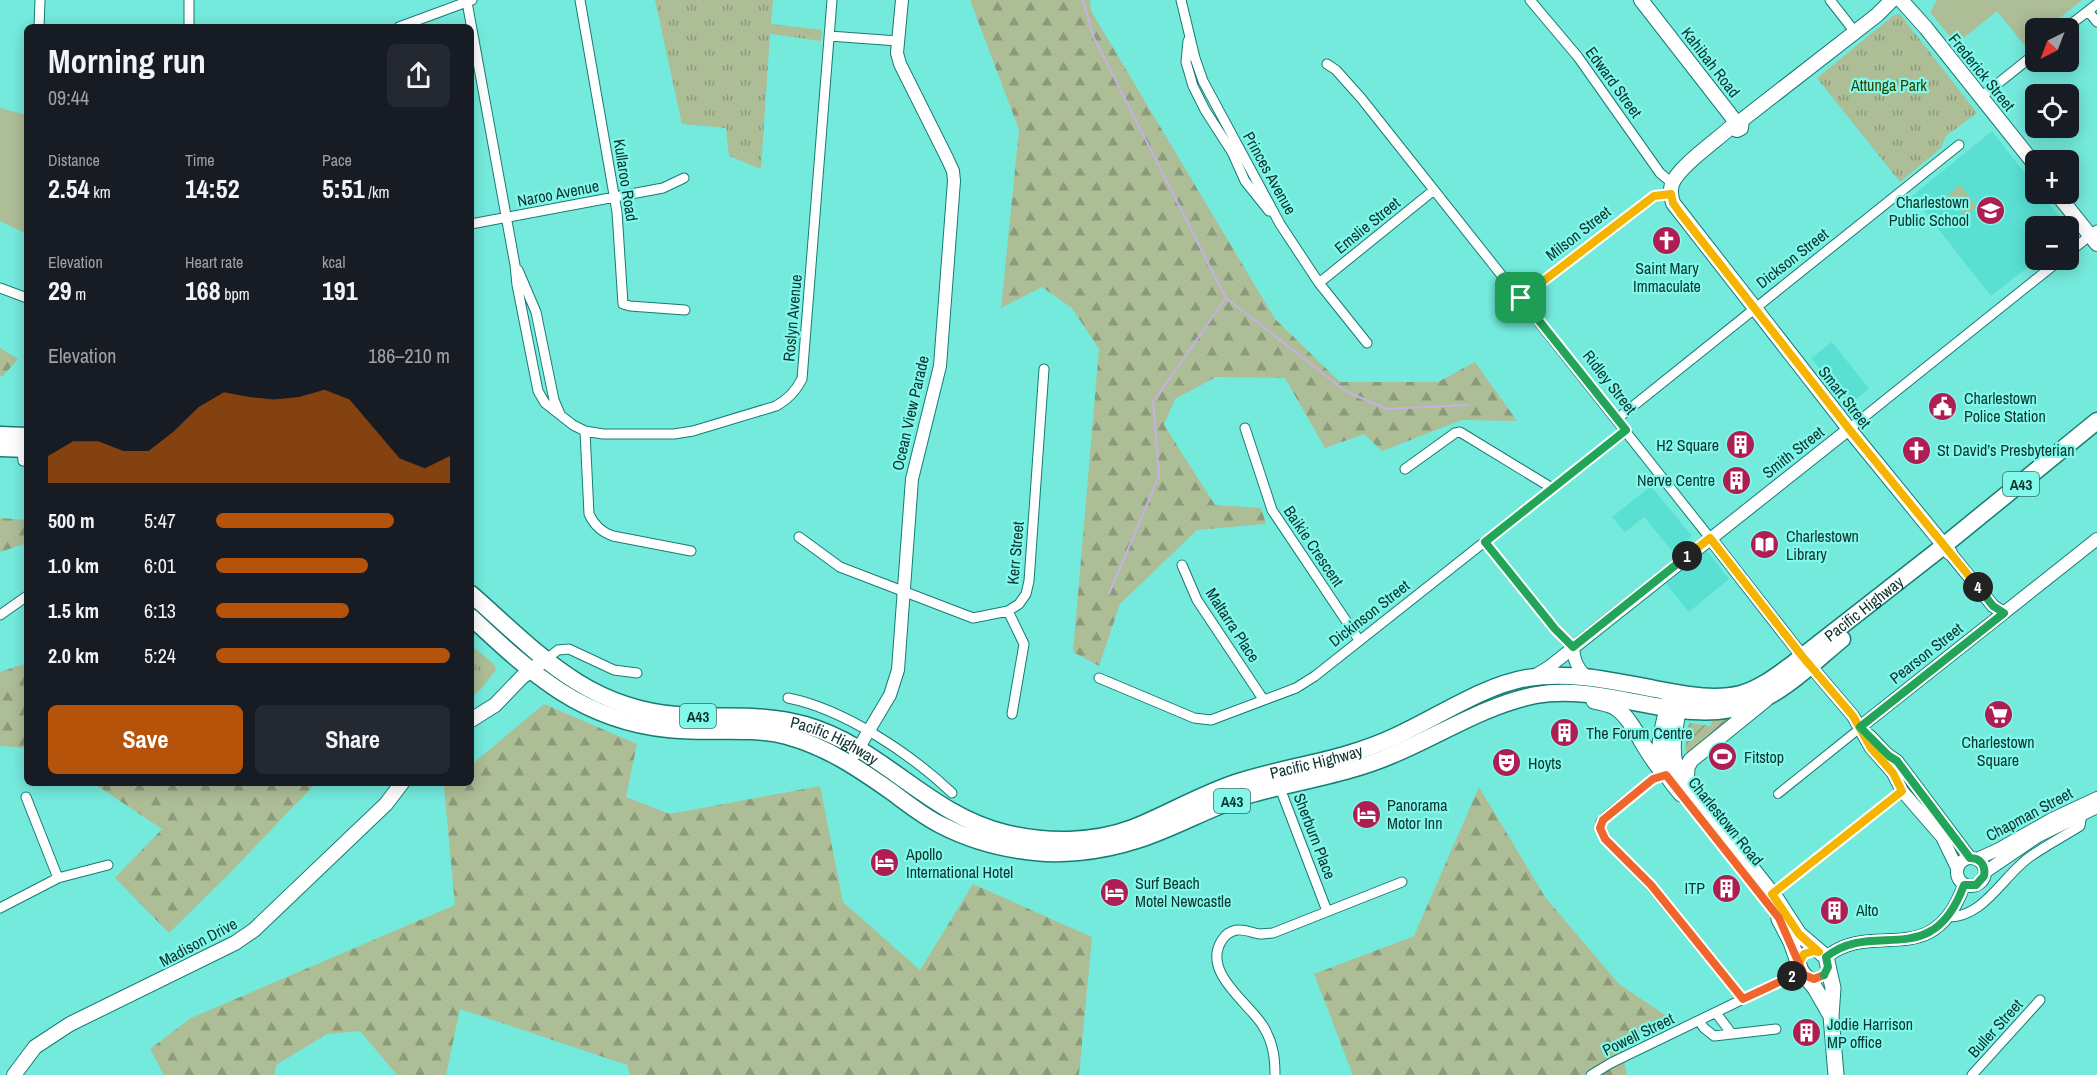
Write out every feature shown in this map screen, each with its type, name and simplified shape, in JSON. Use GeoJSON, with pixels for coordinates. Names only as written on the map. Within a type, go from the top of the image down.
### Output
{"type":"FeatureCollection","features":[{"type":"Feature","properties":{"kind":"highway","name":"Pacific Highway"},"geometry":{"type":"LineString","coordinates":[[1947,549],[2097,421]]}},
{"type":"Feature","properties":{"kind":"highway"},"geometry":{"type":"LineString","coordinates":[[0,435],[24,448]]}},
{"type":"Feature","properties":{"kind":"highway","name":"Pacific Highway"},"geometry":{"type":"LineString","coordinates":[[474,620],[530,670],[569,697],[604,714],[667,729],[744,730],[777,734],[826,749],[850,762],[940,825],[989,843],[1035,852],[1062,853],[1111,847],[1137,840],[1245,796],[1277,780],[1395,737],[1485,691],[1530,678],[1558,676],[1587,678],[1711,711],[1730,710],[1751,704],[1768,696],[1806,661],[1947,549],[2097,435]]}},
{"type":"Feature","properties":{"kind":"highway"},"geometry":{"type":"LineString","coordinates":[[0,448],[24,449]]}},
{"type":"Feature","properties":{"kind":"highway","name":"Pacific Highway"},"geometry":{"type":"LineString","coordinates":[[474,597],[545,660],[593,692],[634,708],[656,713],[681,716],[757,716],[784,719],[833,734],[859,747],[954,814],[984,827],[1033,839],[1081,839],[1128,830],[1239,782],[1327,776],[1392,755],[1508,702],[1566,693],[1675,700],[1741,694],[1806,661]]}},
{"type":"Feature","properties":{"kind":"main road","name":"Kahibah Road"},"geometry":{"type":"LineString","coordinates":[[1641,0],[1735,121]]}},
{"type":"Feature","properties":{"kind":"main road","name":"Milson Street"},"geometry":{"type":"LineString","coordinates":[[1672,189],[1689,163],[1735,121],[1855,32],[1892,0]]}},
{"type":"Feature","properties":{"kind":"main road","name":"Frederick Street"},"geometry":{"type":"LineString","coordinates":[[1901,0],[2025,152]]}},
{"type":"Feature","properties":{"kind":"main road","name":"Smart Street"},"geometry":{"type":"LineString","coordinates":[[1672,189],[1673,203],[1680,213],[1849,429],[1947,549]]}},
{"type":"Feature","properties":{"kind":"main road"},"geometry":{"type":"LineString","coordinates":[[2066,204],[2095,237]]}},
{"type":"Feature","properties":{"kind":"main road"},"geometry":{"type":"LineString","coordinates":[[474,718],[495,705],[530,670],[545,660]]}},
{"type":"Feature","properties":{"kind":"main road"},"geometry":{"type":"LineString","coordinates":[[1566,693],[1612,706],[1620,711],[1648,754],[1659,777]]}},
{"type":"Feature","properties":{"kind":"main road"},"geometry":{"type":"LineString","coordinates":[[1686,787],[1687,767],[1691,760],[1768,696]]}},
{"type":"Feature","properties":{"kind":"main road","name":"Charlestown Road"},"geometry":{"type":"LineString","coordinates":[[1675,700],[1660,754],[1659,777],[1779,918],[1802,970],[1831,1016]]}},
{"type":"Feature","properties":{"kind":"main road","name":"Charlestown Road"},"geometry":{"type":"LineString","coordinates":[[1675,700],[1673,757],[1676,770],[1686,787],[1772,894],[1799,934],[1824,959],[1833,988],[1831,1016],[1836,1075]]}},
{"type":"Feature","properties":{"kind":"main road","name":"Madison Drive"},"geometry":{"type":"LineString","coordinates":[[14,1075],[35,1047],[70,1024],[235,943],[254,930],[386,804],[400,786]]}},
{"type":"Feature","properties":{"kind":"main road"},"geometry":{"type":"LineString","coordinates":[[1814,951],[1824,959],[1826,972],[1818,978],[1808,978],[1802,970],[1804,954],[1814,951]]}},
{"type":"Feature","properties":{"kind":"street"},"geometry":{"type":"LineString","coordinates":[[39,24],[40,0]]}},
{"type":"Feature","properties":{"kind":"street"},"geometry":{"type":"LineString","coordinates":[[189,0],[189,24]]}},
{"type":"Feature","properties":{"kind":"street","name":"Kullaroo Road"},"geometry":{"type":"LineString","coordinates":[[580,0],[615,197],[623,304],[685,310]]}},
{"type":"Feature","properties":{"kind":"street","name":"Roslyn Avenue"},"geometry":{"type":"LineString","coordinates":[[474,25],[517,285],[538,391],[545,403],[561,417],[585,431],[620,435],[655,435],[693,431],[776,406],[796,390],[802,379],[832,0]]}},
{"type":"Feature","properties":{"kind":"street","name":"Ocean View Parade"},"geometry":{"type":"LineString","coordinates":[[850,762],[890,695],[896,676],[912,479],[940,366],[954,181],[948,158],[900,64],[897,53],[902,0]]}},
{"type":"Feature","properties":{"kind":"street","name":"Princes Avenue"},"geometry":{"type":"LineString","coordinates":[[1181,0],[1203,81],[1280,224],[1319,283],[1366,342]]}},
{"type":"Feature","properties":{"kind":"street","name":"Edward Street"},"geometry":{"type":"LineString","coordinates":[[1530,0],[1578,57],[1672,189]]}},
{"type":"Feature","properties":{"kind":"street"},"geometry":{"type":"LineString","coordinates":[[1830,0],[1855,32]]}},
{"type":"Feature","properties":{"kind":"street"},"geometry":{"type":"LineString","coordinates":[[407,24],[470,1]]}},
{"type":"Feature","properties":{"kind":"street","name":"Roslyn Avenue"},"geometry":{"type":"LineString","coordinates":[[470,1],[474,24]]}},
{"type":"Feature","properties":{"kind":"street"},"geometry":{"type":"LineString","coordinates":[[2079,18],[2097,4]]}},
{"type":"Feature","properties":{"kind":"street"},"geometry":{"type":"LineString","coordinates":[[2088,11],[2097,22]]}},
{"type":"Feature","properties":{"kind":"street"},"geometry":{"type":"LineString","coordinates":[[830,36],[898,41]]}},
{"type":"Feature","properties":{"kind":"street"},"geometry":{"type":"LineString","coordinates":[[1981,97],[2025,62]]}},
{"type":"Feature","properties":{"kind":"street","name":"Ridley Street"},"geometry":{"type":"LineString","coordinates":[[1327,64],[1336,70],[1361,98],[1617,418],[1857,730],[1889,756],[1909,792],[1942,837],[1957,868]]}},
{"type":"Feature","properties":{"kind":"street","name":"Dickson Street"},"geometry":{"type":"LineString","coordinates":[[1617,418],[1959,146]]}},
{"type":"Feature","properties":{"kind":"street","name":"Naroo Avenue"},"geometry":{"type":"LineString","coordinates":[[474,223],[663,188],[684,178]]}},
{"type":"Feature","properties":{"kind":"street","name":"Milson Street"},"geometry":{"type":"LineString","coordinates":[[1521,298],[1654,196],[1672,189]]}},
{"type":"Feature","properties":{"kind":"street","name":"Emslie Street"},"geometry":{"type":"LineString","coordinates":[[1319,283],[1434,190]]}},
{"type":"Feature","properties":{"kind":"street"},"geometry":{"type":"LineString","coordinates":[[2079,246],[2095,237]]}},
{"type":"Feature","properties":{"kind":"street","name":"Roslyn Avenue"},"geometry":{"type":"LineString","coordinates":[[515,265],[536,312],[554,400],[561,417]]}},
{"type":"Feature","properties":{"kind":"street","name":"Smith Street"},"geometry":{"type":"LineString","coordinates":[[1530,678],[1549,667],[2048,270]]}},
{"type":"Feature","properties":{"kind":"street"},"geometry":{"type":"LineString","coordinates":[[0,288],[24,297]]}},
{"type":"Feature","properties":{"kind":"street","name":"Kerr Street"},"geometry":{"type":"LineString","coordinates":[[1008,611],[1019,604],[1026,594],[1029,581],[1044,369]]}},
{"type":"Feature","properties":{"kind":"street","name":"Baikie Crescent"},"geometry":{"type":"LineString","coordinates":[[1245,428],[1272,510],[1359,640]]}},
{"type":"Feature","properties":{"kind":"street","name":"Dickinson Street"},"geometry":{"type":"LineString","coordinates":[[1099,678],[1194,718],[1211,720],[1296,688],[1315,676],[1626,430]]}},
{"type":"Feature","properties":{"kind":"street"},"geometry":{"type":"LineString","coordinates":[[585,431],[589,514],[593,523],[606,534],[613,536],[691,551]]}},
{"type":"Feature","properties":{"kind":"street"},"geometry":{"type":"LineString","coordinates":[[1405,470],[1455,433],[1460,432],[1552,488]]}},
{"type":"Feature","properties":{"kind":"street"},"geometry":{"type":"LineString","coordinates":[[799,537],[840,567],[973,618],[1008,611],[1024,644],[1012,714]]}},
{"type":"Feature","properties":{"kind":"street","name":"Pearson Street"},"geometry":{"type":"LineString","coordinates":[[1857,730],[2097,539]]}},
{"type":"Feature","properties":{"kind":"street"},"geometry":{"type":"LineString","coordinates":[[1485,542],[1555,629],[1573,647],[1577,668],[1587,678]]}},
{"type":"Feature","properties":{"kind":"street","name":"Smart Street"},"geometry":{"type":"LineString","coordinates":[[1947,549],[1993,606],[2004,613]]}},
{"type":"Feature","properties":{"kind":"street","name":"Maltarra Place"},"geometry":{"type":"LineString","coordinates":[[1182,565],[1197,600],[1263,699]]}},
{"type":"Feature","properties":{"kind":"street"},"geometry":{"type":"LineString","coordinates":[[0,615],[24,598]]}},
{"type":"Feature","properties":{"kind":"street"},"geometry":{"type":"LineString","coordinates":[[545,660],[558,650],[569,649],[614,670],[637,673]]}},
{"type":"Feature","properties":{"kind":"street","name":"Pacific Highway"},"geometry":{"type":"LineString","coordinates":[[788,698],[817,705],[868,731],[914,761],[952,793]]}},
{"type":"Feature","properties":{"kind":"street"},"geometry":{"type":"LineString","coordinates":[[1778,794],[1857,730]]}},
{"type":"Feature","properties":{"kind":"street"},"geometry":{"type":"LineString","coordinates":[[1659,777],[1605,817],[1600,828],[1605,839],[1651,885],[1743,999]]}},
{"type":"Feature","properties":{"kind":"street","name":"Sherburn Place"},"geometry":{"type":"LineString","coordinates":[[1277,780],[1327,911]]}},
{"type":"Feature","properties":{"kind":"street"},"geometry":{"type":"LineString","coordinates":[[1772,894],[1909,792]]}},
{"type":"Feature","properties":{"kind":"street","name":"Ridley Street"},"geometry":{"type":"LineString","coordinates":[[1909,792],[1973,858]]}},
{"type":"Feature","properties":{"kind":"street"},"geometry":{"type":"LineString","coordinates":[[26,797],[58,878]]}},
{"type":"Feature","properties":{"kind":"street","name":"Chapman Street"},"geometry":{"type":"LineString","coordinates":[[1973,858],[2000,849],[2052,819],[2097,798]]}},
{"type":"Feature","properties":{"kind":"street","name":"Chapman Street"},"geometry":{"type":"LineString","coordinates":[[1985,872],[2038,836],[2097,807]]}},
{"type":"Feature","properties":{"kind":"street","name":"Chapman Street"},"geometry":{"type":"LineString","coordinates":[[1946,917],[1958,918],[1975,910],[2029,857],[2080,826],[2079,815]]}},
{"type":"Feature","properties":{"kind":"street"},"geometry":{"type":"LineString","coordinates":[[1973,858],[1982,864],[1985,872],[1980,883],[1972,886],[1964,885],[1958,877],[1957,868],[1963,860],[1973,858]]}},
{"type":"Feature","properties":{"kind":"street"},"geometry":{"type":"LineString","coordinates":[[0,908],[58,878],[108,865]]}},
{"type":"Feature","properties":{"kind":"street"},"geometry":{"type":"LineString","coordinates":[[1275,1075],[1275,1059],[1271,1040],[1262,1023],[1230,989],[1217,959],[1217,947],[1224,936],[1236,930],[1261,934],[1274,933],[1402,882]]}},
{"type":"Feature","properties":{"kind":"street","name":"Chapman Street"},"geometry":{"type":"LineString","coordinates":[[1824,959],[1836,949],[1851,945],[1920,937],[1946,917],[1959,900],[1964,885]]}},
{"type":"Feature","properties":{"kind":"street","name":"Powell Street"},"geometry":{"type":"LineString","coordinates":[[1591,1075],[1611,1063],[1802,970]]}},
{"type":"Feature","properties":{"kind":"street","name":"Buller Street"},"geometry":{"type":"LineString","coordinates":[[1972,1075],[2040,1000]]}},
{"type":"Feature","properties":{"kind":"street"},"geometry":{"type":"LineString","coordinates":[[1716,1013],[1732,1034]]}},
{"type":"Feature","properties":{"kind":"street","name":"Powell Street"},"geometry":{"type":"LineString","coordinates":[[1699,1021],[1714,1036],[1776,1029]]}},
{"type":"Feature","properties":{"kind":"shaded area","name":"Charlestown Public School"},"geometry":{"type":"Polygon","coordinates":[[[1992,131],[2025,173],[2025,204],[2049,204],[2059,216],[2025,216],[2025,269],[1991,296],[1912,196],[1992,131]]]}},
{"type":"Feature","properties":{"kind":"shaded area"},"geometry":{"type":"Polygon","coordinates":[[[1832,342],[1869,389],[1849,405],[1811,358],[1832,342]]]}},
{"type":"Feature","properties":{"kind":"shaded area"},"geometry":{"type":"Polygon","coordinates":[[[1651,486],[1692,536],[1673,552],[1644,517],[1625,532],[1612,517],[1651,486]]]}},
{"type":"Feature","properties":{"kind":"shaded area"},"geometry":{"type":"Polygon","coordinates":[[[1707,551],[1729,579],[1689,612],[1666,584],[1707,551]]]}},
{"type":"Feature","properties":{"kind":"green space"},"geometry":{"type":"Polygon","coordinates":[[[655,0],[773,0],[771,24],[822,30],[821,41],[770,34],[761,169],[729,156],[726,128],[682,124],[655,0]]]}},
{"type":"Feature","properties":{"kind":"green space"},"geometry":{"type":"Polygon","coordinates":[[[970,0],[1090,0],[1091,11],[1275,319],[1340,382],[1438,382],[1475,362],[1517,421],[1462,420],[1382,451],[1364,434],[1325,448],[1285,378],[1216,377],[1175,399],[1164,425],[1215,505],[1261,508],[1266,524],[1197,530],[1120,604],[1099,666],[1073,652],[1099,349],[1072,308],[1042,287],[1001,308],[1019,130],[970,0]]]}},
{"type":"Feature","properties":{"kind":"green space"},"geometry":{"type":"Polygon","coordinates":[[[1937,0],[2082,0],[2060,18],[2025,18],[2025,46],[1997,11],[1956,44],[1930,12],[1937,0]]]}},
{"type":"Feature","properties":{"kind":"green space","name":"Attunga Park"},"geometry":{"type":"Polygon","coordinates":[[[1900,14],[1977,113],[1946,136],[1941,148],[1900,182],[1817,78],[1894,15],[1900,14]]]}},
{"type":"Feature","properties":{"kind":"green space"},"geometry":{"type":"Polygon","coordinates":[[[0,108],[24,114],[24,233],[0,221],[0,108]]]}},
{"type":"Feature","properties":{"kind":"green space"},"geometry":{"type":"Polygon","coordinates":[[[1960,185],[1977,207],[1965,216],[1948,195],[1960,185]]]}},
{"type":"Feature","properties":{"kind":"green space"},"geometry":{"type":"Polygon","coordinates":[[[0,348],[18,359],[3,376],[0,376],[0,348]]]}},
{"type":"Feature","properties":{"kind":"green space"},"geometry":{"type":"Polygon","coordinates":[[[0,518],[24,520],[24,544],[0,552],[0,518]]]}},
{"type":"Feature","properties":{"kind":"green space"},"geometry":{"type":"Polygon","coordinates":[[[474,647],[494,664],[496,670],[474,695],[474,647]]]}},
{"type":"Feature","properties":{"kind":"green space"},"geometry":{"type":"Polygon","coordinates":[[[24,664],[24,748],[0,746],[0,672],[24,664]]]}},
{"type":"Feature","properties":{"kind":"green space"},"geometry":{"type":"Polygon","coordinates":[[[544,704],[637,744],[626,797],[670,814],[820,786],[843,902],[920,970],[973,884],[1092,937],[1079,1075],[630,1075],[627,1065],[460,1009],[446,1075],[397,1075],[360,1031],[327,1034],[276,1065],[275,1075],[164,1075],[150,1049],[191,1018],[455,905],[444,787],[474,786],[474,762],[544,704]]]}},
{"type":"Feature","properties":{"kind":"green space"},"geometry":{"type":"Polygon","coordinates":[[[1712,719],[1730,719],[1690,756],[1685,750],[1689,723],[1711,726],[1712,719]]]}},
{"type":"Feature","properties":{"kind":"green space"},"geometry":{"type":"Polygon","coordinates":[[[98,786],[313,786],[169,933],[115,878],[162,829],[98,786]]]}},
{"type":"Feature","properties":{"kind":"green space"},"geometry":{"type":"Polygon","coordinates":[[[1479,787],[1545,897],[1619,984],[1671,1019],[1620,1042],[1627,1075],[1353,1075],[1314,974],[1414,936],[1479,787]]]}},
{"type":"Feature","properties":{"kind":"waterway"},"geometry":{"type":"LineString","coordinates":[[1083,0],[1093,36],[1226,298],[1347,392],[1387,409],[1468,405]]}},
{"type":"Feature","properties":{"kind":"waterway"},"geometry":{"type":"LineString","coordinates":[[1109,594],[1159,476],[1153,402],[1226,298]]}},
{"type":"Feature","properties":{"kind":"place","name":"Charlestown Public School"},"geometry":{"type":"Point","coordinates":[1990,211]}},
{"type":"Feature","properties":{"kind":"place","name":"Saint Mary Immaculate"},"geometry":{"type":"Point","coordinates":[1667,240]}},
{"type":"Feature","properties":{"kind":"place","name":"Charlestown Police Station"},"geometry":{"type":"Point","coordinates":[1943,407]}},
{"type":"Feature","properties":{"kind":"place","name":"H2 Square"},"geometry":{"type":"Point","coordinates":[1740,445]}},
{"type":"Feature","properties":{"kind":"place","name":"St David’s Presbyterian"},"geometry":{"type":"Point","coordinates":[1916,450]}},
{"type":"Feature","properties":{"kind":"place","name":"Nerve Centre"},"geometry":{"type":"Point","coordinates":[1736,480]}},
{"type":"Feature","properties":{"kind":"place","name":"Charlestown Library"},"geometry":{"type":"Point","coordinates":[1765,545]}},
{"type":"Feature","properties":{"kind":"place","name":"Charlestown Square"},"geometry":{"type":"Point","coordinates":[1998,714]}},
{"type":"Feature","properties":{"kind":"place","name":"The Forum Centre"},"geometry":{"type":"Point","coordinates":[1565,733]}},
{"type":"Feature","properties":{"kind":"place","name":"Fitstop"},"geometry":{"type":"Point","coordinates":[1723,757]}},
{"type":"Feature","properties":{"kind":"place","name":"Hoyts"},"geometry":{"type":"Point","coordinates":[1507,763]}},
{"type":"Feature","properties":{"kind":"place","name":"Panorama Motor Inn"},"geometry":{"type":"Point","coordinates":[1366,814]}},
{"type":"Feature","properties":{"kind":"place","name":"Apollo International Hotel"},"geometry":{"type":"Point","coordinates":[885,863]}},
{"type":"Feature","properties":{"kind":"place","name":"ITP"},"geometry":{"type":"Point","coordinates":[1726,888]}},
{"type":"Feature","properties":{"kind":"place","name":"Surf Beach Motel Newcastle"},"geometry":{"type":"Point","coordinates":[1114,892]}},
{"type":"Feature","properties":{"kind":"place","name":"Alto"},"geometry":{"type":"Point","coordinates":[1835,910]}},
{"type":"Feature","properties":{"kind":"place","name":"Jodie Harrison MP office"},"geometry":{"type":"Point","coordinates":[1806,1033]}},
{"type":"Feature","properties":{"kind":"route"},"geometry":{"type":"LineString","coordinates":[[1521,298],[1626,430],[1485,542],[1555,629],[1573,647],[1710,538],[1802,656],[1853,716],[1871,748],[1893,773],[1902,791],[1772,894],[1799,934],[1819,952],[1804,954],[1799,963],[1800,967],[1801,971],[1743,999],[1651,885],[1605,839],[1600,828],[1605,817],[1653,779],[1666,775],[1779,918],[1791,942],[1801,971],[1808,978],[1823,976],[1828,967],[1826,957],[1841,947],[1866,942],[1910,939],[1920,937],[1932,930],[1953,909],[1964,885],[1972,886],[1980,883],[1984,876],[1984,868],[1980,861],[1970,858],[1897,761],[1860,727],[2004,613],[1993,606],[1849,429],[1680,213],[1673,203],[1671,194],[1654,196],[1521,298]]}}]}
